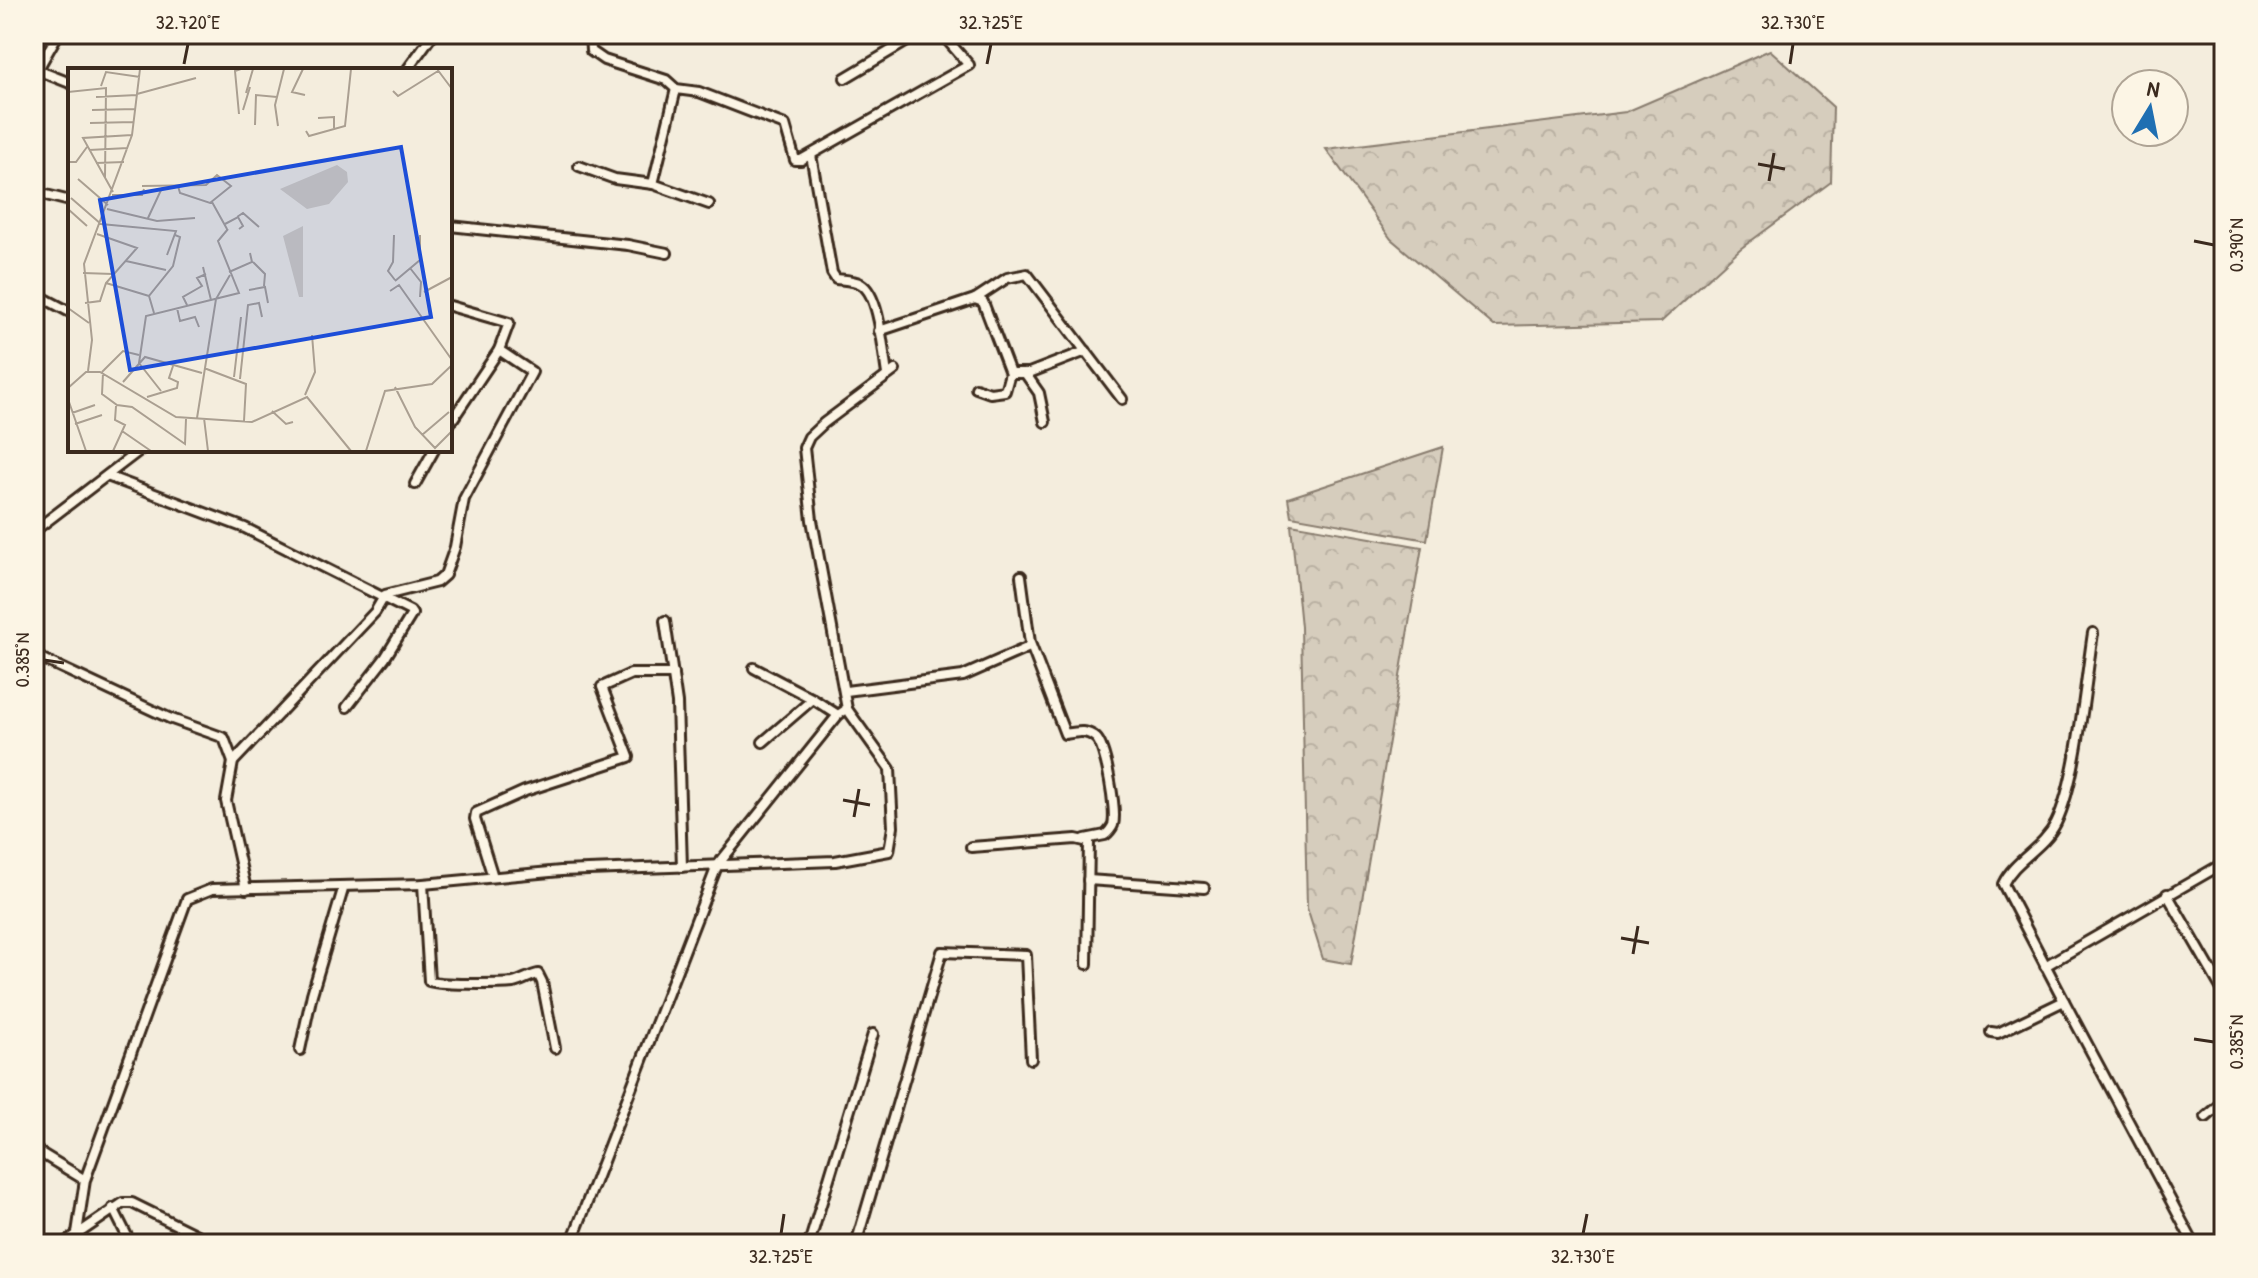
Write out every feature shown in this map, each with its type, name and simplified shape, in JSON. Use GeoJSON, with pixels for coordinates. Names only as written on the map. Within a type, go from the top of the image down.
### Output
{"type":"FeatureCollection","features":[{"type":"Feature","properties":{"kind":"street"},"geometry":{"type":"LineString","coordinates":[[46,34],[56,38],[36,73],[68,82]]}},
{"type":"Feature","properties":{"kind":"street"},"geometry":{"type":"LineString","coordinates":[[408,68],[433,34]]}},
{"type":"Feature","properties":{"kind":"street"},"geometry":{"type":"LineString","coordinates":[[590,34],[591,51],[604,60],[666,80],[676,89],[699,92],[785,125],[795,160],[811,155],[969,65],[942,34]]}},
{"type":"Feature","properties":{"kind":"street"},"geometry":{"type":"LineString","coordinates":[[845,78],[919,34]]}},
{"type":"Feature","properties":{"kind":"street"},"geometry":{"type":"LineString","coordinates":[[653,184],[676,89]]}},
{"type":"Feature","properties":{"kind":"street"},"geometry":{"type":"LineString","coordinates":[[81,1244],[77,1233],[85,1180],[187,899],[201,890],[423,884],[561,871],[835,861],[889,851],[893,827],[890,769],[847,709],[812,520],[804,448],[809,437],[824,423],[891,372],[870,293],[863,285],[836,279],[832,273],[811,155]]}},
{"type":"Feature","properties":{"kind":"street"},"geometry":{"type":"LineString","coordinates":[[579,166],[615,179],[653,184],[709,204]]}},
{"type":"Feature","properties":{"kind":"street"},"geometry":{"type":"LineString","coordinates":[[34,192],[68,200]]}},
{"type":"Feature","properties":{"kind":"street"},"geometry":{"type":"LineString","coordinates":[[452,226],[628,245],[667,253]]}},
{"type":"Feature","properties":{"kind":"street"},"geometry":{"type":"LineString","coordinates":[[879,331],[975,299],[1007,278],[1027,274],[1122,399]]}},
{"type":"Feature","properties":{"kind":"street"},"geometry":{"type":"LineString","coordinates":[[34,293],[68,311]]}},
{"type":"Feature","properties":{"kind":"street"},"geometry":{"type":"LineString","coordinates":[[975,299],[983,302],[990,314],[1010,373],[1005,391],[1000,393],[976,388]]}},
{"type":"Feature","properties":{"kind":"street"},"geometry":{"type":"LineString","coordinates":[[452,308],[509,323],[499,350],[452,420]]}},
{"type":"Feature","properties":{"kind":"street"},"geometry":{"type":"LineString","coordinates":[[233,762],[375,612],[385,595],[437,582],[445,575],[455,547],[464,499],[532,372],[499,350]]}},
{"type":"Feature","properties":{"kind":"street"},"geometry":{"type":"LineString","coordinates":[[1010,373],[1025,373],[1086,351]]}},
{"type":"Feature","properties":{"kind":"street"},"geometry":{"type":"LineString","coordinates":[[1025,373],[1039,393],[1045,422]]}},
{"type":"Feature","properties":{"kind":"street"},"geometry":{"type":"LineString","coordinates":[[34,531],[137,452]]}},
{"type":"Feature","properties":{"kind":"street"},"geometry":{"type":"LineString","coordinates":[[415,484],[433,452]]}},
{"type":"Feature","properties":{"kind":"street"},"geometry":{"type":"LineString","coordinates":[[107,476],[245,528],[385,595],[412,614],[385,658],[347,707]]}},
{"type":"Feature","properties":{"kind":"street"},"geometry":{"type":"LineString","coordinates":[[971,847],[1085,839],[1105,835],[1113,827],[1114,811],[1103,749],[1096,738],[1085,731],[1065,734],[1030,643],[1021,576]]}},
{"type":"Feature","properties":{"kind":"street"},"geometry":{"type":"LineString","coordinates":[[665,621],[677,703],[682,867]]}},
{"type":"Feature","properties":{"kind":"street"},"geometry":{"type":"LineString","coordinates":[[2093,633],[2065,796],[2056,823],[2042,845],[2007,874],[2003,884],[2194,1244]]}},
{"type":"Feature","properties":{"kind":"street"},"geometry":{"type":"LineString","coordinates":[[846,691],[963,676],[1027,648],[1030,643]]}},
{"type":"Feature","properties":{"kind":"street"},"geometry":{"type":"LineString","coordinates":[[34,655],[169,718],[224,738],[233,762],[226,801],[246,889]]}},
{"type":"Feature","properties":{"kind":"street"},"geometry":{"type":"LineString","coordinates":[[754,668],[838,715]]}},
{"type":"Feature","properties":{"kind":"street"},"geometry":{"type":"LineString","coordinates":[[493,877],[475,819],[476,813],[525,791],[629,757],[602,687],[631,674],[673,674]]}},
{"type":"Feature","properties":{"kind":"street"},"geometry":{"type":"LineString","coordinates":[[763,742],[813,699]]}},
{"type":"Feature","properties":{"kind":"street"},"geometry":{"type":"LineString","coordinates":[[571,1244],[717,866],[838,715],[847,709]]}},
{"type":"Feature","properties":{"kind":"street"},"geometry":{"type":"LineString","coordinates":[[1085,839],[1089,842],[1087,964]]}},
{"type":"Feature","properties":{"kind":"street"},"geometry":{"type":"LineString","coordinates":[[2045,966],[2224,863]]}},
{"type":"Feature","properties":{"kind":"street"},"geometry":{"type":"LineString","coordinates":[[1088,880],[1204,888]]}},
{"type":"Feature","properties":{"kind":"street"},"geometry":{"type":"LineString","coordinates":[[423,884],[429,981],[443,986],[477,981],[515,983],[534,974],[540,976],[555,1048]]}},
{"type":"Feature","properties":{"kind":"street"},"geometry":{"type":"LineString","coordinates":[[300,1050],[312,994],[344,886]]}},
{"type":"Feature","properties":{"kind":"street"},"geometry":{"type":"LineString","coordinates":[[2167,894],[2224,993]]}},
{"type":"Feature","properties":{"kind":"street"},"geometry":{"type":"LineString","coordinates":[[856,1244],[942,952],[1026,955],[1031,1059]]}},
{"type":"Feature","properties":{"kind":"street"},"geometry":{"type":"LineString","coordinates":[[1991,1032],[1998,1033],[2064,1001]]}},
{"type":"Feature","properties":{"kind":"street"},"geometry":{"type":"LineString","coordinates":[[809,1244],[873,1034]]}},
{"type":"Feature","properties":{"kind":"street"},"geometry":{"type":"LineString","coordinates":[[2206,1117],[2224,1102]]}},
{"type":"Feature","properties":{"kind":"street"},"geometry":{"type":"LineString","coordinates":[[34,1149],[85,1180]]}},
{"type":"Feature","properties":{"kind":"street"},"geometry":{"type":"LineString","coordinates":[[63,1244],[113,1208],[132,1203],[215,1244]]}},
{"type":"Feature","properties":{"kind":"street"},"geometry":{"type":"LineString","coordinates":[[113,1208],[131,1244]]}},
{"type":"Feature","properties":{"kind":"green space"},"geometry":{"type":"Polygon","coordinates":[[[1770,50],[1833,107],[1831,182],[1740,249],[1661,322],[1494,326],[1391,239],[1326,149],[1626,112],[1770,50]]]}},
{"type":"Feature","properties":{"kind":"green space"},"geometry":{"type":"Polygon","coordinates":[[[1443,447],[1427,540],[1291,516],[1288,498],[1443,447]]]}},
{"type":"Feature","properties":{"kind":"green space"},"geometry":{"type":"Polygon","coordinates":[[[1291,524],[1422,547],[1351,964],[1323,959],[1307,908],[1301,627],[1291,524]]]}}]}
